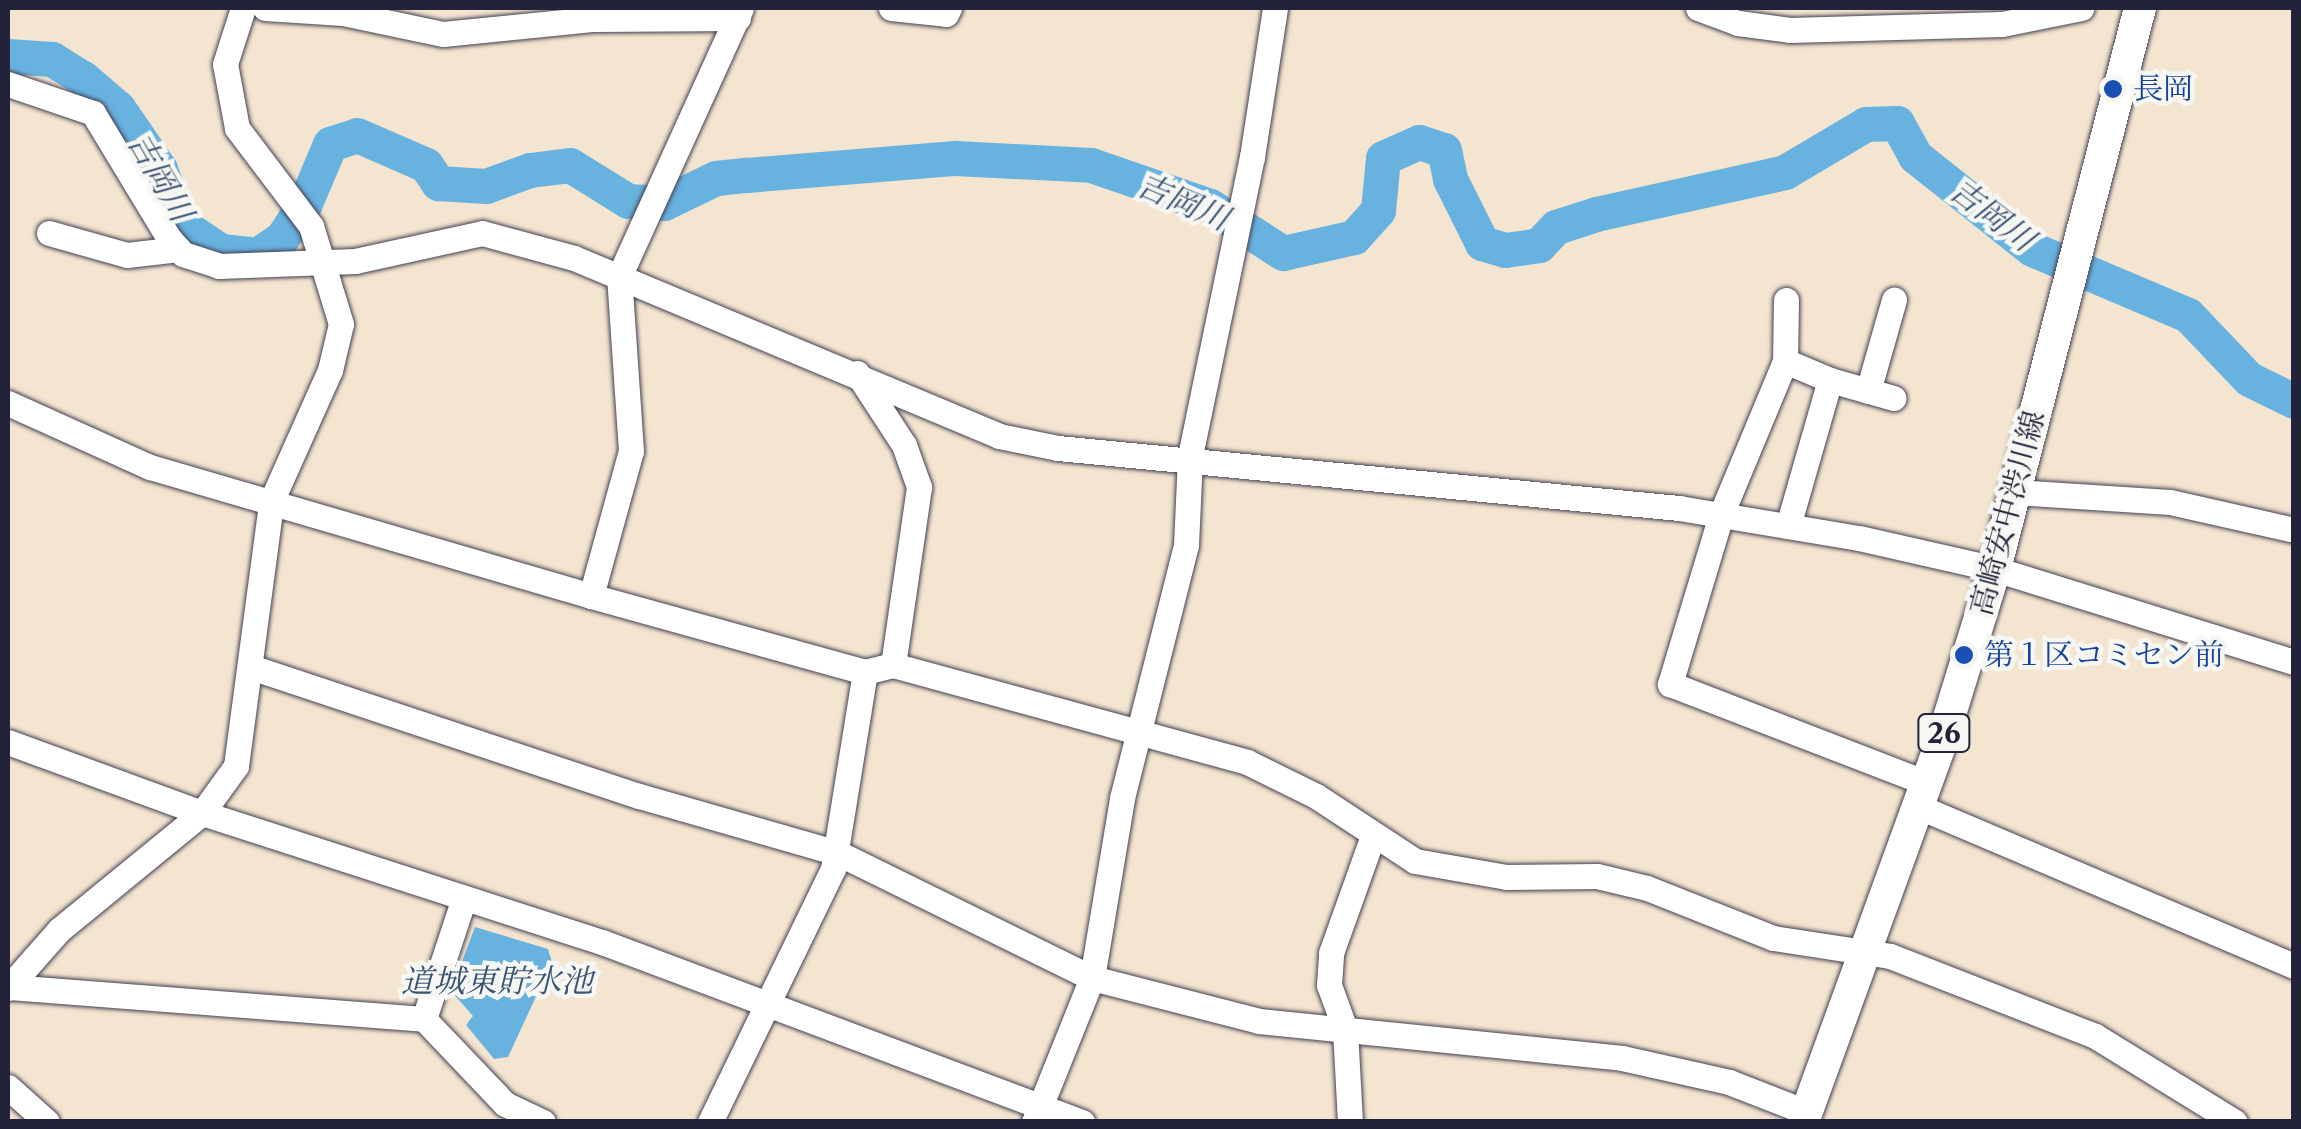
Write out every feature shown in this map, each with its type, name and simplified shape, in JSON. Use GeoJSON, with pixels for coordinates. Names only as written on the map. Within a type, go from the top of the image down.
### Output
{"type":"FeatureCollection","features":[{"type":"Feature","properties":{"kind":"main road","name":"高崎安中渋川線"},"geometry":{"type":"LineString","coordinates":[[1804,1117],[1868,952],[1995,569],[2140,8]]}},
{"type":"Feature","properties":{"kind":"street"},"geometry":{"type":"LineString","coordinates":[[8,988],[60,930],[202,813],[236,766],[271,502],[330,370],[340,324],[326,260],[312,226],[236,128],[225,86],[225,64],[243,8]]}},
{"type":"Feature","properties":{"kind":"street"},"geometry":{"type":"LineString","coordinates":[[266,8],[343,13],[442,34],[546,15],[740,13],[620,277],[631,451],[591,596]]}},
{"type":"Feature","properties":{"kind":"street"},"geometry":{"type":"LineString","coordinates":[[891,8],[946,14],[949,8]]}},
{"type":"Feature","properties":{"kind":"street"},"geometry":{"type":"LineString","coordinates":[[1037,1114],[1092,978],[1139,733],[1186,545],[1190,456],[1252,157],[1275,8]]}},
{"type":"Feature","properties":{"kind":"street"},"geometry":{"type":"LineString","coordinates":[[1698,8],[1738,23],[1790,30],[1948,16],[2002,24],[2081,8]]}},
{"type":"Feature","properties":{"kind":"street"},"geometry":{"type":"LineString","coordinates":[[8,84],[93,112],[179,249]]}},
{"type":"Feature","properties":{"kind":"street"},"geometry":{"type":"LineString","coordinates":[[49,233],[128,255],[179,249],[218,266],[356,261],[482,234],[620,277],[1000,436],[1058,448],[1190,456],[1720,515],[1788,526],[1995,569],[2294,662]]}},
{"type":"Feature","properties":{"kind":"street"},"geometry":{"type":"LineString","coordinates":[[1786,300],[1785,361],[1720,515],[1670,684],[1922,794],[2294,966]]}},
{"type":"Feature","properties":{"kind":"street"},"geometry":{"type":"LineString","coordinates":[[1785,361],[1880,395],[1894,300]]}},
{"type":"Feature","properties":{"kind":"street"},"geometry":{"type":"LineString","coordinates":[[857,373],[904,445],[919,488],[894,665]]}},
{"type":"Feature","properties":{"kind":"street"},"geometry":{"type":"LineString","coordinates":[[1788,526],[1830,380]]}},
{"type":"Feature","properties":{"kind":"street"},"geometry":{"type":"LineString","coordinates":[[8,403],[150,467],[591,596],[865,672],[894,665],[1247,762],[1316,796],[1415,862],[1507,877],[1597,876],[1648,888],[1773,938],[1868,952],[2026,1004],[2094,1036],[2234,1122]]}},
{"type":"Feature","properties":{"kind":"street"},"geometry":{"type":"LineString","coordinates":[[2015,492],[2170,502],[2294,530]]}},
{"type":"Feature","properties":{"kind":"street"},"geometry":{"type":"LineString","coordinates":[[252,667],[638,796],[838,853],[1092,978],[1259,1020],[1622,1058],[1730,1082],[1804,1117]]}},
{"type":"Feature","properties":{"kind":"street"},"geometry":{"type":"LineString","coordinates":[[710,1122],[838,853],[865,672]]}},
{"type":"Feature","properties":{"kind":"street"},"geometry":{"type":"LineString","coordinates":[[8,742],[202,813],[464,898],[768,1004],[1037,1114],[1082,1122]]}},
{"type":"Feature","properties":{"kind":"street"},"geometry":{"type":"LineString","coordinates":[[1350,1122],[1344,1029],[1329,984],[1331,953],[1373,836]]}},
{"type":"Feature","properties":{"kind":"street"},"geometry":{"type":"LineString","coordinates":[[424,1019],[464,898]]}},
{"type":"Feature","properties":{"kind":"street"},"geometry":{"type":"LineString","coordinates":[[8,988],[424,1019],[504,1104],[543,1122]]}},
{"type":"Feature","properties":{"kind":"street"},"geometry":{"type":"LineString","coordinates":[[8,1087],[48,1122]]}},
{"type":"Feature","properties":{"kind":"water","name":"道城東貯水池"},"geometry":{"type":"Polygon","coordinates":[[[475,927],[548,949],[552,962],[508,1057],[494,1059],[466,1025],[473,1016],[451,991],[475,927]]]}},
{"type":"Feature","properties":{"kind":"waterway","name":"吉岡川"},"geometry":{"type":"LineString","coordinates":[[8,56],[52,59],[83,78],[118,108],[160,169],[179,223],[221,251],[257,255],[282,238],[305,203],[330,144],[357,135],[426,165],[438,183],[486,186],[530,170],[570,165],[628,201],[664,203],[716,178],[747,175],[955,158],[1091,165],[1210,206],[1283,253],[1354,237],[1378,210],[1383,158],[1419,142],[1444,150],[1450,179],[1482,243],[1505,250],[1539,245],[1556,227],[1596,214],[1785,172],[1866,124],[1897,123],[1915,156],[2032,249],[2188,315],[2249,379],[2294,401]]}},
{"type":"Feature","properties":{"kind":"place","name":"長岡"},"geometry":{"type":"Point","coordinates":[2113,89]}},
{"type":"Feature","properties":{"kind":"place","name":"第１区コミセン前"},"geometry":{"type":"Point","coordinates":[1964,655]}}]}
